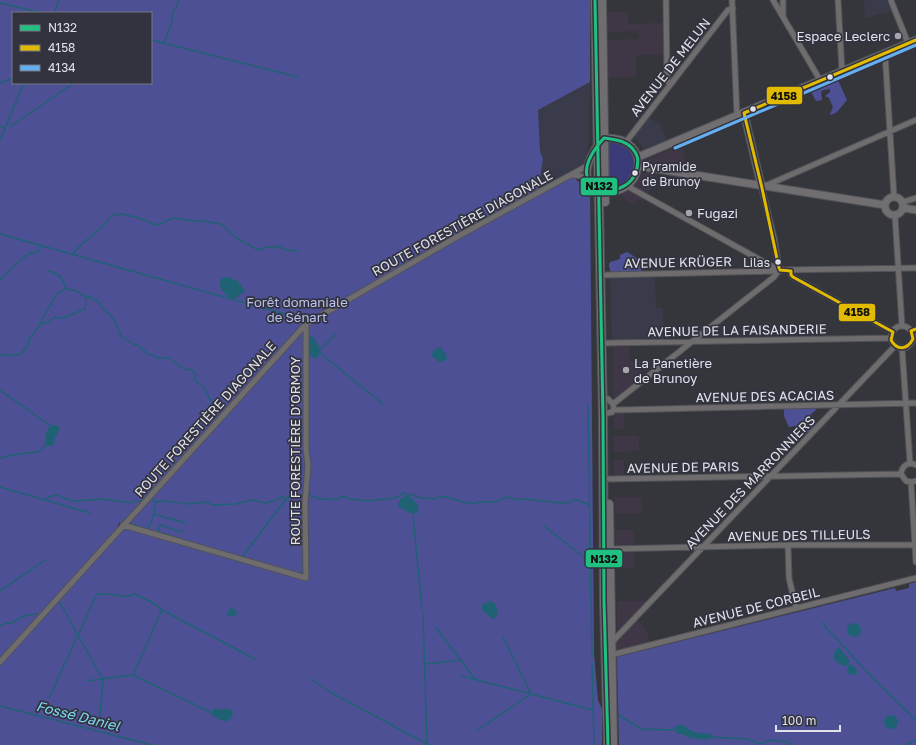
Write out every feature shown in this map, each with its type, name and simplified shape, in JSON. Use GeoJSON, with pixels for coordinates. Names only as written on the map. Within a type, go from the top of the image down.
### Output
{"type":"FeatureCollection","features":[{"type":"Feature","properties":{"kind":"main road"},"geometry":{"type":"LineString","coordinates":[[595,0],[598,111],[601,141]]}},
{"type":"Feature","properties":{"kind":"main road"},"geometry":{"type":"LineString","coordinates":[[602,0],[601,141],[608,627],[611,642],[613,745]]}},
{"type":"Feature","properties":{"kind":"main road"},"geometry":{"type":"LineString","coordinates":[[638,157],[916,40]]}},
{"type":"Feature","properties":{"kind":"main road"},"geometry":{"type":"LineString","coordinates":[[592,153],[594,117],[598,111]]}},
{"type":"Feature","properties":{"kind":"main road"},"geometry":{"type":"LineString","coordinates":[[741,114],[763,186]]}},
{"type":"Feature","properties":{"kind":"main road"},"geometry":{"type":"LineString","coordinates":[[614,138],[626,142],[638,157],[638,166],[635,176],[627,186],[619,190],[602,190],[596,188],[589,181],[586,172],[592,153],[601,141],[614,138]]}},
{"type":"Feature","properties":{"kind":"main road"},"geometry":{"type":"LineString","coordinates":[[638,166],[885,205]]}},
{"type":"Feature","properties":{"kind":"main road"},"geometry":{"type":"LineString","coordinates":[[602,190],[606,275],[607,343],[611,406],[609,479],[610,549],[608,627],[605,661],[608,745]]}},
{"type":"Feature","properties":{"kind":"main road"},"geometry":{"type":"LineString","coordinates":[[903,205],[900,214],[894,216],[887,212],[885,205],[888,199],[894,197],[898,198],[903,205],[916,210]]}},
{"type":"Feature","properties":{"kind":"street"},"geometry":{"type":"LineString","coordinates":[[666,0],[667,80],[670,85]]}},
{"type":"Feature","properties":{"kind":"street"},"geometry":{"type":"LineString","coordinates":[[732,0],[741,114]]}},
{"type":"Feature","properties":{"kind":"street"},"geometry":{"type":"LineString","coordinates":[[773,0],[820,80]]}},
{"type":"Feature","properties":{"kind":"street"},"geometry":{"type":"LineString","coordinates":[[783,0],[783,18]]}},
{"type":"Feature","properties":{"kind":"street"},"geometry":{"type":"LineString","coordinates":[[838,0],[842,71]]}},
{"type":"Feature","properties":{"kind":"street"},"geometry":{"type":"LineString","coordinates":[[892,0],[908,43]]}},
{"type":"Feature","properties":{"kind":"street","name":"AVENUE DE MELUN"},"geometry":{"type":"LineString","coordinates":[[626,142],[728,10],[733,8]]}},
{"type":"Feature","properties":{"kind":"street"},"geometry":{"type":"LineString","coordinates":[[885,53],[894,197]]}},
{"type":"Feature","properties":{"kind":"street"},"geometry":{"type":"LineString","coordinates":[[611,406],[774,277],[777,270],[774,238],[763,186],[916,120]]}},
{"type":"Feature","properties":{"kind":"street","name":"ROUTE FORESTIÈRE DIAGONALE"},"geometry":{"type":"LineString","coordinates":[[0,662],[306,324],[455,238],[587,166]]}},
{"type":"Feature","properties":{"kind":"street"},"geometry":{"type":"LineString","coordinates":[[572,175],[581,176],[589,181]]}},
{"type":"Feature","properties":{"kind":"street"},"geometry":{"type":"LineString","coordinates":[[627,186],[777,270]]}},
{"type":"Feature","properties":{"kind":"street"},"geometry":{"type":"LineString","coordinates":[[903,205],[916,198]]}},
{"type":"Feature","properties":{"kind":"street"},"geometry":{"type":"LineString","coordinates":[[894,216],[902,326]]}},
{"type":"Feature","properties":{"kind":"street","name":"AVENUE KRÜGER"},"geometry":{"type":"LineString","coordinates":[[606,275],[916,268]]}},
{"type":"Feature","properties":{"kind":"street"},"geometry":{"type":"LineString","coordinates":[[791,271],[792,277],[892,335]]}},
{"type":"Feature","properties":{"kind":"street","name":"ROUTE FORESTIÈRE D'ORMOY"},"geometry":{"type":"LineString","coordinates":[[123,525],[306,578],[305,503],[308,466],[306,449],[306,324]]}},
{"type":"Feature","properties":{"kind":"street"},"geometry":{"type":"LineString","coordinates":[[902,326],[913,330],[914,337],[909,346],[902,348],[895,346],[892,343],[892,335],[902,326]]}},
{"type":"Feature","properties":{"kind":"street","name":"AVENUE DE LA FAISANDERIE"},"geometry":{"type":"LineString","coordinates":[[607,343],[692,342],[892,335]]}},
{"type":"Feature","properties":{"kind":"street","name":"AVENUE DES MARRONNIERS"},"geometry":{"type":"LineString","coordinates":[[611,642],[895,346]]}},
{"type":"Feature","properties":{"kind":"street"},"geometry":{"type":"LineString","coordinates":[[902,348],[910,463]]}},
{"type":"Feature","properties":{"kind":"street","name":"AVENUE DES ACACIAS"},"geometry":{"type":"LineString","coordinates":[[611,406],[617,410],[916,404]]}},
{"type":"Feature","properties":{"kind":"street"},"geometry":{"type":"LineString","coordinates":[[910,463],[916,465]]}},
{"type":"Feature","properties":{"kind":"street"},"geometry":{"type":"LineString","coordinates":[[910,463],[902,468],[901,474],[906,481],[914,482],[916,562]]}},
{"type":"Feature","properties":{"kind":"street","name":"AVENUE DE PARIS"},"geometry":{"type":"LineString","coordinates":[[609,479],[901,474]]}},
{"type":"Feature","properties":{"kind":"street"},"geometry":{"type":"LineString","coordinates":[[788,545],[789,578],[796,608]]}},
{"type":"Feature","properties":{"kind":"street","name":"AVENUE DES TILLEULS"},"geometry":{"type":"LineString","coordinates":[[610,549],[788,545],[916,545]]}},
{"type":"Feature","properties":{"kind":"street","name":"AVENUE DE CORBEIL"},"geometry":{"type":"LineString","coordinates":[[611,655],[916,578]]}},
{"type":"Feature","properties":{"kind":"street"},"geometry":{"type":"LineString","coordinates":[[608,627],[620,632]]}},
{"type":"Feature","properties":{"kind":"street"},"geometry":{"type":"LineString","coordinates":[[605,661],[611,655]]}},
{"type":"Feature","properties":{"kind":"shaded area"},"geometry":{"type":"Polygon","coordinates":[[[864,0],[889,0],[892,11],[865,18],[864,0]]]}},
{"type":"Feature","properties":{"kind":"shaded area"},"geometry":{"type":"Polygon","coordinates":[[[608,12],[628,12],[628,24],[663,23],[664,54],[636,55],[636,77],[608,77],[607,40],[639,39],[638,31],[607,32],[608,12]]]}},
{"type":"Feature","properties":{"kind":"shaded area"},"geometry":{"type":"Polygon","coordinates":[[[590,82],[589,141],[586,161],[573,171],[538,190],[543,159],[540,151],[538,110],[590,82]]]}},
{"type":"Feature","properties":{"kind":"shaded area"},"geometry":{"type":"Polygon","coordinates":[[[649,117],[661,126],[667,140],[644,149],[634,136],[649,117]]]}},
{"type":"Feature","properties":{"kind":"shaded area"},"geometry":{"type":"Polygon","coordinates":[[[608,142],[619,143],[627,148],[632,155],[634,167],[630,178],[621,187],[609,188],[608,142]]]}},
{"type":"Feature","properties":{"kind":"shaded area"},"geometry":{"type":"Polygon","coordinates":[[[681,145],[685,158],[682,170],[645,164],[644,161],[681,145]]]}},
{"type":"Feature","properties":{"kind":"shaded area"},"geometry":{"type":"Polygon","coordinates":[[[641,170],[655,172],[653,184],[647,194],[634,186],[641,170]]]}},
{"type":"Feature","properties":{"kind":"shaded area"},"geometry":{"type":"Polygon","coordinates":[[[628,191],[645,200],[644,202],[639,199],[635,205],[626,200],[622,195],[628,191]]]}},
{"type":"Feature","properties":{"kind":"shaded area"},"geometry":{"type":"Polygon","coordinates":[[[655,277],[656,308],[663,308],[664,340],[614,341],[612,339],[610,278],[655,277]]]}},
{"type":"Feature","properties":{"kind":"shaded area"},"geometry":{"type":"Polygon","coordinates":[[[613,347],[629,347],[629,361],[641,361],[642,378],[615,398],[613,397],[613,347]]]}},
{"type":"Feature","properties":{"kind":"shaded area"},"geometry":{"type":"Polygon","coordinates":[[[616,413],[624,413],[624,429],[614,429],[614,415],[616,413]]]}},
{"type":"Feature","properties":{"kind":"shaded area"},"geometry":{"type":"Polygon","coordinates":[[[614,436],[639,436],[639,451],[614,452],[614,436]]]}},
{"type":"Feature","properties":{"kind":"shaded area"},"geometry":{"type":"Polygon","coordinates":[[[624,460],[624,476],[616,476],[614,474],[614,461],[624,460]]]}},
{"type":"Feature","properties":{"kind":"shaded area"},"geometry":{"type":"Polygon","coordinates":[[[615,497],[641,497],[642,513],[615,514],[615,497]]]}},
{"type":"Feature","properties":{"kind":"shaded area"},"geometry":{"type":"Polygon","coordinates":[[[615,530],[634,530],[634,546],[619,546],[616,544],[615,530]]]}},
{"type":"Feature","properties":{"kind":"shaded area"},"geometry":{"type":"Polygon","coordinates":[[[634,551],[634,568],[616,568],[617,552],[634,551]]]}},
{"type":"Feature","properties":{"kind":"shaded area"},"geometry":{"type":"Polygon","coordinates":[[[617,601],[646,602],[621,628],[617,628],[617,601]]]}},
{"type":"Feature","properties":{"kind":"shaded area"},"geometry":{"type":"Polygon","coordinates":[[[636,620],[646,629],[650,642],[617,650],[616,642],[636,620]]]}},
{"type":"Feature","properties":{"kind":"green space","name":"Forêt domaniale de Sénart"},"geometry":{"type":"Polygon","coordinates":[[[0,0],[590,0],[590,82],[538,110],[540,151],[543,159],[538,190],[573,171],[576,180],[590,188],[594,654],[598,700],[602,709],[602,745],[0,745],[0,0]],[[128,520],[119,523],[118,526],[128,529],[131,528],[128,520]]]}},
{"type":"Feature","properties":{"kind":"green space"},"geometry":{"type":"Polygon","coordinates":[[[837,78],[847,100],[837,112],[831,115],[830,114],[833,107],[829,98],[825,96],[830,92],[830,89],[823,90],[821,92],[822,100],[816,101],[810,90],[837,78]]]}},
{"type":"Feature","properties":{"kind":"green space"},"geometry":{"type":"Polygon","coordinates":[[[627,252],[640,260],[642,270],[639,273],[631,275],[610,271],[610,262],[620,259],[620,255],[627,252]]]}},
{"type":"Feature","properties":{"kind":"green space"},"geometry":{"type":"Polygon","coordinates":[[[815,408],[816,410],[811,414],[816,425],[805,435],[795,426],[789,427],[784,416],[784,409],[815,408]]]}},
{"type":"Feature","properties":{"kind":"green space"},"geometry":{"type":"Polygon","coordinates":[[[916,582],[916,745],[619,745],[617,657],[895,588],[896,591],[909,588],[909,584],[916,582]]]}},
{"type":"Feature","properties":{"kind":"water"},"geometry":{"type":"Polygon","coordinates":[[[228,277],[238,281],[245,291],[235,299],[226,294],[219,285],[222,278],[228,277]]]}},
{"type":"Feature","properties":{"kind":"water"},"geometry":{"type":"Polygon","coordinates":[[[310,337],[313,337],[321,349],[319,355],[315,359],[309,355],[310,337]]]}},
{"type":"Feature","properties":{"kind":"water"},"geometry":{"type":"Polygon","coordinates":[[[440,347],[446,354],[447,359],[443,362],[439,362],[431,355],[434,350],[440,347]]]}},
{"type":"Feature","properties":{"kind":"water"},"geometry":{"type":"Polygon","coordinates":[[[55,425],[60,427],[55,438],[54,445],[45,445],[46,435],[49,428],[55,425]]]}},
{"type":"Feature","properties":{"kind":"water"},"geometry":{"type":"Polygon","coordinates":[[[290,459],[300,459],[303,466],[301,471],[291,468],[290,459]]]}},
{"type":"Feature","properties":{"kind":"water"},"geometry":{"type":"Polygon","coordinates":[[[407,495],[416,502],[418,513],[410,513],[398,506],[400,499],[407,495]]]}},
{"type":"Feature","properties":{"kind":"water"},"geometry":{"type":"Polygon","coordinates":[[[491,601],[496,605],[498,616],[493,619],[483,611],[481,605],[491,601]]]}},
{"type":"Feature","properties":{"kind":"water"},"geometry":{"type":"Polygon","coordinates":[[[230,608],[235,609],[237,614],[232,617],[227,615],[230,608]]]}},
{"type":"Feature","properties":{"kind":"water"},"geometry":{"type":"Polygon","coordinates":[[[851,623],[857,623],[861,627],[861,633],[857,637],[851,637],[847,633],[847,627],[851,623]]]}},
{"type":"Feature","properties":{"kind":"water"},"geometry":{"type":"Polygon","coordinates":[[[839,647],[850,661],[846,666],[841,665],[834,659],[834,654],[839,647]]]}},
{"type":"Feature","properties":{"kind":"water"},"geometry":{"type":"Polygon","coordinates":[[[850,664],[855,667],[857,674],[853,675],[847,673],[848,666],[850,664]]]}},
{"type":"Feature","properties":{"kind":"water"},"geometry":{"type":"Polygon","coordinates":[[[215,708],[222,710],[227,708],[232,711],[233,715],[228,720],[223,721],[212,715],[212,711],[215,708]]]}},
{"type":"Feature","properties":{"kind":"water"},"geometry":{"type":"Polygon","coordinates":[[[891,715],[896,717],[898,722],[896,727],[891,729],[886,727],[884,722],[886,717],[891,715]]]}},
{"type":"Feature","properties":{"kind":"water"},"geometry":{"type":"Polygon","coordinates":[[[678,725],[683,725],[693,732],[712,734],[712,737],[708,740],[678,734],[674,728],[678,725]]]}},
{"type":"Feature","properties":{"kind":"waterway"},"geometry":{"type":"LineString","coordinates":[[54,12],[59,0]]}},
{"type":"Feature","properties":{"kind":"waterway"},"geometry":{"type":"LineString","coordinates":[[164,43],[171,25],[173,13],[179,0]]}},
{"type":"Feature","properties":{"kind":"waterway"},"geometry":{"type":"LineString","coordinates":[[0,3],[38,12]]}},
{"type":"Feature","properties":{"kind":"waterway"},"geometry":{"type":"LineString","coordinates":[[152,40],[298,77]]}},
{"type":"Feature","properties":{"kind":"waterway"},"geometry":{"type":"LineString","coordinates":[[0,83],[12,78]]}},
{"type":"Feature","properties":{"kind":"waterway"},"geometry":{"type":"LineString","coordinates":[[0,140],[24,84]]}},
{"type":"Feature","properties":{"kind":"waterway"},"geometry":{"type":"LineString","coordinates":[[11,126],[73,84]]}},
{"type":"Feature","properties":{"kind":"waterway"},"geometry":{"type":"LineString","coordinates":[[0,126],[5,128]]}},
{"type":"Feature","properties":{"kind":"waterway"},"geometry":{"type":"LineString","coordinates":[[73,254],[82,244],[104,226],[112,215],[122,214],[139,218],[156,225],[174,218],[221,224],[238,239],[258,250],[266,247],[274,248],[278,246],[286,250],[298,251]]}},
{"type":"Feature","properties":{"kind":"waterway"},"geometry":{"type":"LineString","coordinates":[[0,234],[299,318]]}},
{"type":"Feature","properties":{"kind":"waterway"},"geometry":{"type":"LineString","coordinates":[[0,280],[24,257],[31,253],[38,252],[41,245]]}},
{"type":"Feature","properties":{"kind":"waterway"},"geometry":{"type":"LineString","coordinates":[[0,356],[2,354],[8,356],[21,354],[28,345],[29,339],[37,329],[56,295],[66,288],[60,277],[50,271],[48,272]]}},
{"type":"Feature","properties":{"kind":"waterway"},"geometry":{"type":"LineString","coordinates":[[66,288],[69,290],[76,290],[82,295],[86,297],[88,296],[99,302],[103,309],[113,318],[121,336],[137,345],[148,354],[153,355],[156,358],[169,358],[184,369],[192,370],[196,375],[194,379],[205,389],[209,398],[217,409]]}},
{"type":"Feature","properties":{"kind":"waterway"},"geometry":{"type":"LineString","coordinates":[[39,324],[48,322],[55,317],[66,317],[85,309],[86,297]]}},
{"type":"Feature","properties":{"kind":"waterway"},"geometry":{"type":"LineString","coordinates":[[321,349],[336,334]]}},
{"type":"Feature","properties":{"kind":"waterway"},"geometry":{"type":"LineString","coordinates":[[320,353],[383,404]]}},
{"type":"Feature","properties":{"kind":"waterway"},"geometry":{"type":"LineString","coordinates":[[0,390],[51,426],[50,428]]}},
{"type":"Feature","properties":{"kind":"waterway"},"geometry":{"type":"LineString","coordinates":[[588,406],[592,657]]}},
{"type":"Feature","properties":{"kind":"waterway"},"geometry":{"type":"LineString","coordinates":[[0,458],[23,453],[38,452],[46,443]]}},
{"type":"Feature","properties":{"kind":"waterway"},"geometry":{"type":"LineString","coordinates":[[0,487],[90,513]]}},
{"type":"Feature","properties":{"kind":"waterway"},"geometry":{"type":"LineString","coordinates":[[309,495],[320,499],[336,500],[341,497],[346,497],[350,499],[368,501],[395,498],[405,493],[421,498],[435,499],[438,497],[446,497],[471,504],[480,502],[495,502],[506,497],[519,500],[525,499],[561,503],[572,502],[575,499],[589,505]]}},
{"type":"Feature","properties":{"kind":"waterway"},"geometry":{"type":"LineString","coordinates":[[45,500],[49,497],[57,495],[69,500],[77,501],[103,499],[132,503],[135,501],[141,501]]}},
{"type":"Feature","properties":{"kind":"waterway"},"geometry":{"type":"LineString","coordinates":[[185,503],[208,502],[212,505],[235,504],[253,500],[266,503],[281,497],[287,498],[292,495],[303,495]]}},
{"type":"Feature","properties":{"kind":"waterway"},"geometry":{"type":"LineString","coordinates":[[242,557],[287,498]]}},
{"type":"Feature","properties":{"kind":"waterway"},"geometry":{"type":"LineString","coordinates":[[151,499],[156,502],[165,501],[182,503]]}},
{"type":"Feature","properties":{"kind":"waterway"},"geometry":{"type":"LineString","coordinates":[[154,514],[156,502]]}},
{"type":"Feature","properties":{"kind":"waterway"},"geometry":{"type":"LineString","coordinates":[[147,529],[154,514],[186,523]]}},
{"type":"Feature","properties":{"kind":"waterway"},"geometry":{"type":"LineString","coordinates":[[413,515],[422,609]]}},
{"type":"Feature","properties":{"kind":"waterway"},"geometry":{"type":"LineString","coordinates":[[131,524],[153,531]]}},
{"type":"Feature","properties":{"kind":"waterway"},"geometry":{"type":"LineString","coordinates":[[158,532],[160,525],[182,532]]}},
{"type":"Feature","properties":{"kind":"waterway"},"geometry":{"type":"LineString","coordinates":[[543,525],[590,562]]}},
{"type":"Feature","properties":{"kind":"waterway"},"geometry":{"type":"LineString","coordinates":[[158,532],[181,539]]}},
{"type":"Feature","properties":{"kind":"waterway"},"geometry":{"type":"LineString","coordinates":[[0,591],[45,560]]}},
{"type":"Feature","properties":{"kind":"waterway"},"geometry":{"type":"LineString","coordinates":[[260,562],[299,574],[303,570]]}},
{"type":"Feature","properties":{"kind":"waterway"},"geometry":{"type":"LineString","coordinates":[[49,698],[97,594],[122,596],[131,596],[135,594],[162,610]]}},
{"type":"Feature","properties":{"kind":"waterway"},"geometry":{"type":"LineString","coordinates":[[59,601],[103,680],[100,714],[97,725]]}},
{"type":"Feature","properties":{"kind":"waterway"},"geometry":{"type":"LineString","coordinates":[[133,675],[162,610],[255,659]]}},
{"type":"Feature","properties":{"kind":"waterway"},"geometry":{"type":"LineString","coordinates":[[423,613],[427,745]]}},
{"type":"Feature","properties":{"kind":"waterway"},"geometry":{"type":"LineString","coordinates":[[0,626],[35,614]]}},
{"type":"Feature","properties":{"kind":"waterway"},"geometry":{"type":"LineString","coordinates":[[822,623],[868,673],[916,720]]}},
{"type":"Feature","properties":{"kind":"waterway"},"geometry":{"type":"LineString","coordinates":[[436,628],[475,679]]}},
{"type":"Feature","properties":{"kind":"waterway"},"geometry":{"type":"LineString","coordinates":[[478,730],[531,694],[503,637]]}},
{"type":"Feature","properties":{"kind":"waterway"},"geometry":{"type":"LineString","coordinates":[[425,664],[461,660]]}},
{"type":"Feature","properties":{"kind":"waterway"},"geometry":{"type":"LineString","coordinates":[[592,663],[594,745]]}},
{"type":"Feature","properties":{"kind":"waterway"},"geometry":{"type":"LineString","coordinates":[[87,681],[133,675],[212,713]]}},
{"type":"Feature","properties":{"kind":"waterway"},"geometry":{"type":"LineString","coordinates":[[462,676],[593,710]]}},
{"type":"Feature","properties":{"kind":"waterway"},"geometry":{"type":"LineString","coordinates":[[311,679],[330,692],[429,745]]}},
{"type":"Feature","properties":{"kind":"waterway","name":"Fossé Daniel"},"geometry":{"type":"LineString","coordinates":[[0,706],[152,745]]}},
{"type":"Feature","properties":{"kind":"waterway"},"geometry":{"type":"LineString","coordinates":[[619,715],[641,729],[675,730]]}},
{"type":"Feature","properties":{"kind":"waterway"},"geometry":{"type":"LineString","coordinates":[[712,737],[748,739],[760,744],[771,740],[787,742],[792,745]]}},
{"type":"Feature","properties":{"kind":"waterway","name":"Fossé Daniel"},"geometry":{"type":"LineString","coordinates":[[905,745],[916,740]]}},
{"type":"Feature","properties":{"kind":"transit line","name":"N132"},"geometry":{"type":"LineString","coordinates":[[595,0],[603,416],[604,601],[608,745]]}},
{"type":"Feature","properties":{"kind":"transit line","name":"4158"},"geometry":{"type":"LineString","coordinates":[[779,268],[744,113],[916,40]]}},
{"type":"Feature","properties":{"kind":"transit line","name":"4134"},"geometry":{"type":"LineString","coordinates":[[675,148],[916,45]]}},
{"type":"Feature","properties":{"kind":"transit line","name":"N132"},"geometry":{"type":"LineString","coordinates":[[604,138],[628,144],[638,158],[635,174],[626,185],[619,189],[604,191],[597,189],[592,186],[588,180],[587,169],[590,157],[604,138]]}},
{"type":"Feature","properties":{"kind":"transit line","name":"4158"},"geometry":{"type":"LineString","coordinates":[[780,270],[791,271],[791,275],[793,277],[893,332],[891,340],[896,346],[902,348],[911,343],[913,339],[911,331],[916,329]]}},
{"type":"Feature","properties":{"kind":"place","name":"Espace Leclerc"},"geometry":{"type":"Point","coordinates":[898,36]}},
{"type":"Feature","properties":{"kind":"place","name":"Pyramide de Brunoy"},"geometry":{"type":"Point","coordinates":[635,173]}},
{"type":"Feature","properties":{"kind":"place","name":"Fugazi"},"geometry":{"type":"Point","coordinates":[689,213]}},
{"type":"Feature","properties":{"kind":"place","name":"Lilas"},"geometry":{"type":"Point","coordinates":[778,262]}},
{"type":"Feature","properties":{"kind":"place","name":"La Panetière de Brunoy"},"geometry":{"type":"Point","coordinates":[626,370]}}]}
